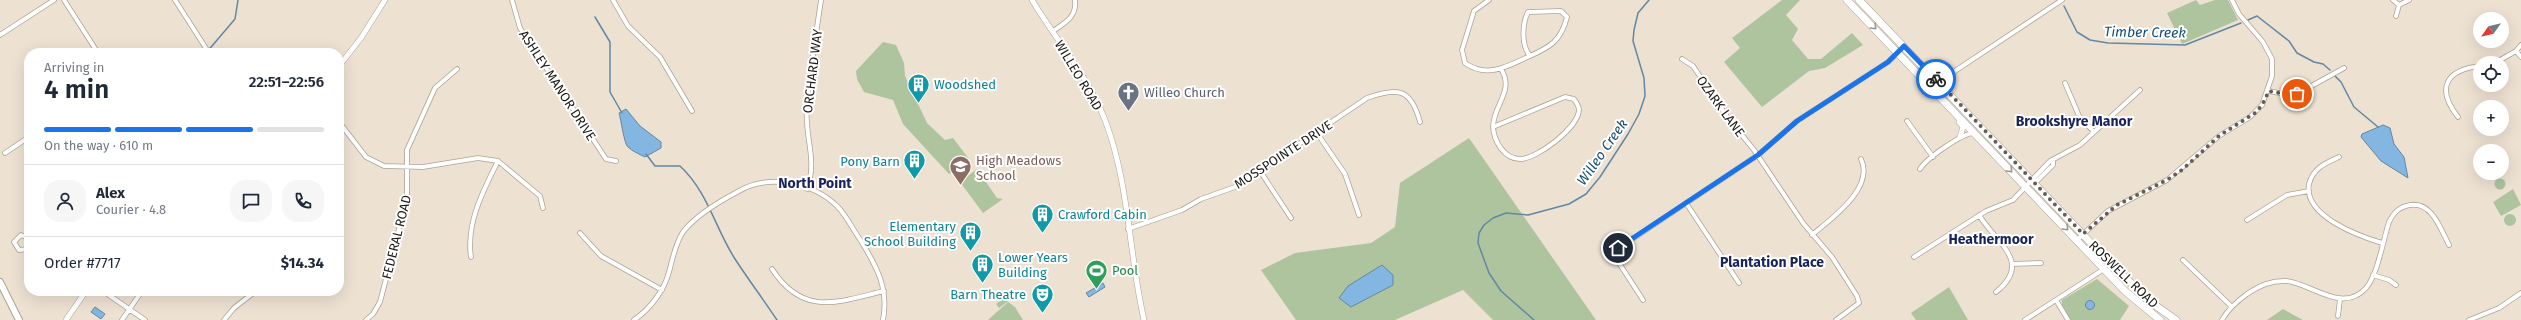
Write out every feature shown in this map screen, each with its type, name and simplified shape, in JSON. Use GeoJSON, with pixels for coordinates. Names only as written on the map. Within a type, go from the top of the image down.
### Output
{"type":"FeatureCollection","features":[{"type":"Feature","properties":{"kind":"highway","name":"ROSWELL ROAD"},"geometry":{"type":"LineString","coordinates":[[1847,0],[2104,269],[2134,299],[2160,320]]}},
{"type":"Feature","properties":{"kind":"highway","name":"ROSWELL ROAD"},"geometry":{"type":"LineString","coordinates":[[1859,0],[2110,263],[2147,298],[2176,320]]}},
{"type":"Feature","properties":{"kind":"main road"},"geometry":{"type":"LineString","coordinates":[[0,282],[19,320]]}},
{"type":"Feature","properties":{"kind":"street"},"geometry":{"type":"LineString","coordinates":[[0,36],[54,0]]}},
{"type":"Feature","properties":{"kind":"street"},"geometry":{"type":"LineString","coordinates":[[64,0],[95,48]]}},
{"type":"Feature","properties":{"kind":"street"},"geometry":{"type":"LineString","coordinates":[[175,0],[207,48]]}},
{"type":"Feature","properties":{"kind":"street"},"geometry":{"type":"LineString","coordinates":[[344,60],[361,38],[385,0]]}},
{"type":"Feature","properties":{"kind":"street","name":"ASHLEY MANOR DRIVE"},"geometry":{"type":"LineString","coordinates":[[512,0],[520,28],[606,159],[616,161]]}},
{"type":"Feature","properties":{"kind":"street"},"geometry":{"type":"LineString","coordinates":[[613,0],[628,26],[660,57],[692,111]]}},
{"type":"Feature","properties":{"kind":"street","name":"ORCHARD WAY"},"geometry":{"type":"LineString","coordinates":[[807,189],[813,165],[807,130],[806,107],[821,0]]}},
{"type":"Feature","properties":{"kind":"street","name":"WILLEO ROAD"},"geometry":{"type":"LineString","coordinates":[[1032,0],[1088,85],[1105,119],[1114,147],[1144,320]]}},
{"type":"Feature","properties":{"kind":"street"},"geometry":{"type":"LineString","coordinates":[[1053,31],[1071,17],[1075,11],[1075,0]]}},
{"type":"Feature","properties":{"kind":"street"},"geometry":{"type":"LineString","coordinates":[[1489,0],[1474,11],[1465,37],[1462,57],[1465,63],[1473,68],[1486,71],[1501,69],[1530,56],[1554,44],[1565,26],[1567,17],[1561,10],[1528,12],[1523,22],[1524,46],[1530,56]]}},
{"type":"Feature","properties":{"kind":"street"},"geometry":{"type":"LineString","coordinates":[[1934,77],[1952,73],[2062,0]]}},
{"type":"Feature","properties":{"kind":"street"},"geometry":{"type":"LineString","coordinates":[[2077,240],[2117,205],[2167,180],[2182,170],[2219,136],[2255,113],[2262,105],[2269,91],[2273,70],[2271,54],[2264,42],[2238,14],[2232,0]]}},
{"type":"Feature","properties":{"kind":"street"},"geometry":{"type":"LineString","coordinates":[[2393,0],[2399,5]]}},
{"type":"Feature","properties":{"kind":"street"},"geometry":{"type":"LineString","coordinates":[[2396,16],[2399,5],[2409,0]]}},
{"type":"Feature","properties":{"kind":"street"},"geometry":{"type":"LineString","coordinates":[[2507,56],[2516,51],[2521,45]]}},
{"type":"Feature","properties":{"kind":"street"},"geometry":{"type":"LineString","coordinates":[[1643,300],[1614,253],[1618,248],[1758,155],[1797,121],[1888,62],[1904,46]]}},
{"type":"Feature","properties":{"kind":"street"},"geometry":{"type":"LineString","coordinates":[[2516,51],[2521,57]]}},
{"type":"Feature","properties":{"kind":"street","name":"OZARK LANE"},"geometry":{"type":"LineString","coordinates":[[1682,59],[1693,66],[1728,118],[1758,155],[1812,235],[1832,257],[1859,299],[1857,306],[1836,320]]}},
{"type":"Feature","properties":{"kind":"street"},"geometry":{"type":"LineString","coordinates":[[2458,117],[2446,98],[2447,83],[2459,70],[2473,67]]}},
{"type":"Feature","properties":{"kind":"street"},"geometry":{"type":"LineString","coordinates":[[2269,91],[2289,95],[2297,94],[2344,68]]}},
{"type":"Feature","properties":{"kind":"street","name":"FEDERAL ROAD"},"geometry":{"type":"LineString","coordinates":[[366,320],[374,314],[380,302],[407,198],[407,150],[431,94],[440,82],[456,69]]}},
{"type":"Feature","properties":{"kind":"street"},"geometry":{"type":"LineString","coordinates":[[1493,127],[1565,97],[1574,99],[1579,108],[1577,118],[1555,143],[1521,159],[1511,156],[1501,148],[1495,137],[1493,127],[1494,114],[1506,88],[1507,81],[1501,69]]}},
{"type":"Feature","properties":{"kind":"street"},"geometry":{"type":"LineString","coordinates":[[1946,90],[1952,73]]}},
{"type":"Feature","properties":{"kind":"street"},"geometry":{"type":"LineString","coordinates":[[2065,83],[2078,116],[2094,132]]}},
{"type":"Feature","properties":{"kind":"street"},"geometry":{"type":"LineString","coordinates":[[1914,258],[1979,215],[2008,202],[2027,187],[2033,181],[2037,173],[2050,161],[2053,162],[2077,147],[2140,90]]}},
{"type":"Feature","properties":{"kind":"street","name":"MOSSPOINTE DRIVE"},"geometry":{"type":"LineString","coordinates":[[1128,229],[1182,210],[1201,199],[1235,187],[1367,98],[1388,91],[1404,94],[1415,105],[1420,122]]}},
{"type":"Feature","properties":{"kind":"street"},"geometry":{"type":"LineString","coordinates":[[1945,102],[1963,127],[1960,137]]}},
{"type":"Feature","properties":{"kind":"street"},"geometry":{"type":"LineString","coordinates":[[1907,121],[1933,157]]}},
{"type":"Feature","properties":{"kind":"street"},"geometry":{"type":"LineString","coordinates":[[344,129],[359,150],[374,163],[388,167],[407,168],[436,166],[478,158],[498,161],[540,196],[543,208]]}},
{"type":"Feature","properties":{"kind":"street"},"geometry":{"type":"LineString","coordinates":[[1317,133],[1345,174],[1359,215]]}},
{"type":"Feature","properties":{"kind":"street"},"geometry":{"type":"LineString","coordinates":[[1920,169],[1933,157],[1960,137],[1975,133]]}},
{"type":"Feature","properties":{"kind":"street"},"geometry":{"type":"LineString","coordinates":[[5,153],[24,140]]}},
{"type":"Feature","properties":{"kind":"street"},"geometry":{"type":"LineString","coordinates":[[2339,157],[2321,165],[2314,173],[2308,191],[2311,200],[2319,212],[2356,234],[2382,244]]}},
{"type":"Feature","properties":{"kind":"street"},"geometry":{"type":"LineString","coordinates":[[1812,235],[1844,208],[1854,196],[1864,169],[1860,159]]}},
{"type":"Feature","properties":{"kind":"street"},"geometry":{"type":"LineString","coordinates":[[471,257],[470,248],[475,211],[498,161]]}},
{"type":"Feature","properties":{"kind":"street"},"geometry":{"type":"LineString","coordinates":[[1260,171],[1291,218]]}},
{"type":"Feature","properties":{"kind":"street"},"geometry":{"type":"LineString","coordinates":[[634,320],[641,318],[662,290],[679,239],[698,218],[738,191],[756,184],[782,182],[807,189],[828,199],[843,213],[876,265],[884,291],[883,320]]}},
{"type":"Feature","properties":{"kind":"street"},"geometry":{"type":"LineString","coordinates":[[2247,220],[2287,195],[2308,191]]}},
{"type":"Feature","properties":{"kind":"street"},"geometry":{"type":"LineString","coordinates":[[1686,203],[1739,283]]}},
{"type":"Feature","properties":{"kind":"street"},"geometry":{"type":"LineString","coordinates":[[2222,320],[2231,306],[2262,285],[2280,281],[2294,283],[2340,299],[2358,295],[2367,286],[2373,274],[2382,244],[2394,213],[2402,207],[2416,204],[2424,207],[2432,214],[2449,245]]}},
{"type":"Feature","properties":{"kind":"street"},"geometry":{"type":"LineString","coordinates":[[1979,215],[1989,230],[2007,249],[2012,264],[2008,281],[1996,292]]}},
{"type":"Feature","properties":{"kind":"street"},"geometry":{"type":"LineString","coordinates":[[580,233],[601,256],[662,290]]}},
{"type":"Feature","properties":{"kind":"street"},"geometry":{"type":"LineString","coordinates":[[24,236],[21,235],[14,242],[19,250],[24,250]]}},
{"type":"Feature","properties":{"kind":"street"},"geometry":{"type":"LineString","coordinates":[[2183,260],[2231,306]]}},
{"type":"Feature","properties":{"kind":"street"},"geometry":{"type":"LineString","coordinates":[[2012,264],[2041,263]]}},
{"type":"Feature","properties":{"kind":"street"},"geometry":{"type":"LineString","coordinates":[[2025,320],[2104,269],[2110,263]]}},
{"type":"Feature","properties":{"kind":"street"},"geometry":{"type":"LineString","coordinates":[[772,268],[789,290],[814,302],[834,302],[884,291]]}},
{"type":"Feature","properties":{"kind":"street"},"geometry":{"type":"LineString","coordinates":[[2373,274],[2389,280],[2396,285]]}},
{"type":"Feature","properties":{"kind":"street"},"geometry":{"type":"LineString","coordinates":[[2469,320],[2499,308],[2521,293]]}},
{"type":"Feature","properties":{"kind":"street"},"geometry":{"type":"LineString","coordinates":[[66,320],[83,296]]}},
{"type":"Feature","properties":{"kind":"street"},"geometry":{"type":"LineString","coordinates":[[110,296],[145,320]]}},
{"type":"Feature","properties":{"kind":"street"},"geometry":{"type":"LineString","coordinates":[[122,320],[139,296]]}},
{"type":"Feature","properties":{"kind":"street"},"geometry":{"type":"LineString","coordinates":[[224,320],[234,308],[250,296]]}},
{"type":"Feature","properties":{"kind":"street"},"geometry":{"type":"LineString","coordinates":[[2338,316],[2340,299]]}},
{"type":"Feature","properties":{"kind":"street"},"geometry":{"type":"LineString","coordinates":[[2056,300],[2068,320]]}},
{"type":"Feature","properties":{"kind":"green space"},"geometry":{"type":"Polygon","coordinates":[[[1782,0],[1800,0],[1786,15],[1798,29],[1792,40],[1808,59],[1821,59],[1852,33],[1863,45],[1825,68],[1809,71],[1762,107],[1724,62],[1740,48],[1732,38],[1782,0]]]}},
{"type":"Feature","properties":{"kind":"green space"},"geometry":{"type":"Polygon","coordinates":[[[2196,0],[2200,5],[2215,0],[2228,0],[2238,20],[2182,44],[2167,13],[2196,0]]]}},
{"type":"Feature","properties":{"kind":"green space"},"geometry":{"type":"Polygon","coordinates":[[[883,42],[896,45],[904,63],[905,76],[927,123],[945,140],[953,138],[969,159],[949,174],[903,124],[893,100],[864,92],[857,79],[856,71],[883,42]]]}},
{"type":"Feature","properties":{"kind":"green space"},"geometry":{"type":"Polygon","coordinates":[[[1469,138],[1596,320],[1493,320],[1463,290],[1395,320],[1296,320],[1261,270],[1295,253],[1371,243],[1395,227],[1400,183],[1469,138]]]}},
{"type":"Feature","properties":{"kind":"green space"},"geometry":{"type":"Polygon","coordinates":[[[977,169],[997,198],[1003,199],[983,213],[960,182],[977,169]]]}},
{"type":"Feature","properties":{"kind":"green space"},"geometry":{"type":"Polygon","coordinates":[[[2496,180],[2504,180],[2506,184],[2504,188],[2500,190],[2496,188],[2494,184],[2496,180]]]}},
{"type":"Feature","properties":{"kind":"green space"},"geometry":{"type":"Polygon","coordinates":[[[2513,189],[2521,205],[2501,216],[2493,202],[2513,189]]]}},
{"type":"Feature","properties":{"kind":"green space"},"geometry":{"type":"Polygon","coordinates":[[[2508,214],[2512,214],[2516,220],[2512,226],[2508,226],[2504,222],[2504,218],[2508,214]]]}},
{"type":"Feature","properties":{"kind":"green space"},"geometry":{"type":"Polygon","coordinates":[[[2097,279],[2129,306],[2120,320],[2071,320],[2062,305],[2062,300],[2097,279]]]}},
{"type":"Feature","properties":{"kind":"green space"},"geometry":{"type":"Polygon","coordinates":[[[1949,287],[1968,320],[1916,320],[1911,313],[1949,287]]]}},
{"type":"Feature","properties":{"kind":"green space"},"geometry":{"type":"Polygon","coordinates":[[[1008,295],[1011,299],[999,308],[996,304],[1008,295]]]}},
{"type":"Feature","properties":{"kind":"green space"},"geometry":{"type":"Polygon","coordinates":[[[1008,302],[1015,307],[1023,320],[988,320],[1008,302]]]}},
{"type":"Feature","properties":{"kind":"green space"},"geometry":{"type":"Polygon","coordinates":[[[2283,309],[2303,320],[2267,320],[2283,309]]]}},
{"type":"Feature","properties":{"kind":"water"},"geometry":{"type":"Polygon","coordinates":[[[626,109],[640,126],[661,142],[661,148],[645,157],[628,147],[624,137],[619,113],[626,109]]]}},
{"type":"Feature","properties":{"kind":"water"},"geometry":{"type":"Polygon","coordinates":[[[2383,125],[2390,128],[2394,144],[2404,157],[2408,178],[2381,161],[2361,137],[2362,134],[2383,125]]]}},
{"type":"Feature","properties":{"kind":"water"},"geometry":{"type":"Polygon","coordinates":[[[1382,265],[1393,275],[1393,285],[1351,307],[1339,298],[1348,286],[1382,265]]]}},
{"type":"Feature","properties":{"kind":"water","name":"Pool"},"geometry":{"type":"Polygon","coordinates":[[[1103,283],[1105,287],[1089,297],[1086,293],[1103,283]]]}},
{"type":"Feature","properties":{"kind":"water"},"geometry":{"type":"Polygon","coordinates":[[[2090,300],[2095,305],[2090,310],[2085,305],[2090,300]]]}},
{"type":"Feature","properties":{"kind":"water"},"geometry":{"type":"Polygon","coordinates":[[[95,307],[105,314],[101,319],[91,312],[95,307]]]}},
{"type":"Feature","properties":{"kind":"waterway"},"geometry":{"type":"LineString","coordinates":[[210,48],[235,19],[238,0]]}},
{"type":"Feature","properties":{"kind":"waterway","name":"Willeo Creek"},"geometry":{"type":"LineString","coordinates":[[1534,320],[1501,291],[1489,273],[1478,243],[1479,233],[1484,225],[1493,218],[1506,213],[1528,215],[1569,204],[1586,194],[1600,177],[1628,134],[1639,114],[1645,96],[1644,78],[1633,41],[1638,13],[1649,0]]}},
{"type":"Feature","properties":{"kind":"waterway","name":"Timber Creek"},"geometry":{"type":"LineString","coordinates":[[2064,6],[2077,32],[2090,40],[2108,43],[2185,45],[2241,23]]}},
{"type":"Feature","properties":{"kind":"waterway","name":"Timber Creek"},"geometry":{"type":"LineString","coordinates":[[2248,20],[2257,16],[2289,41],[2297,53],[2314,62],[2323,64],[2330,70]]}},
{"type":"Feature","properties":{"kind":"waterway"},"geometry":{"type":"LineString","coordinates":[[595,17],[610,42],[610,92],[622,113]]}},
{"type":"Feature","properties":{"kind":"waterway","name":"Timber Creek"},"geometry":{"type":"LineString","coordinates":[[2335,76],[2341,82],[2354,107],[2378,127]]}},
{"type":"Feature","properties":{"kind":"waterway"},"geometry":{"type":"LineString","coordinates":[[646,154],[655,166],[680,166],[690,176],[698,187],[735,259],[777,320]]}},
{"type":"Feature","properties":{"kind":"way so far"},"geometry":{"type":"LineString","coordinates":[[1936,79],[2083,234],[2100,217],[2117,205],[2167,180],[2182,170],[2203,149],[2219,136],[2255,113],[2265,101],[2269,91],[2289,95],[2297,94]]}},
{"type":"Feature","properties":{"kind":"place","name":"Woodshed"},"geometry":{"type":"Point","coordinates":[918,104]}},
{"type":"Feature","properties":{"kind":"place","name":"Willeo Church"},"geometry":{"type":"Point","coordinates":[1129,112]}},
{"type":"Feature","properties":{"kind":"place","name":"Pony Barn"},"geometry":{"type":"Point","coordinates":[915,180]}},
{"type":"Feature","properties":{"kind":"place","name":"High Meadows School"},"geometry":{"type":"Point","coordinates":[961,186]}},
{"type":"Feature","properties":{"kind":"place","name":"Crawford Cabin"},"geometry":{"type":"Point","coordinates":[1043,234]}},
{"type":"Feature","properties":{"kind":"place","name":"Elementary School Building"},"geometry":{"type":"Point","coordinates":[971,252]}},
{"type":"Feature","properties":{"kind":"place","name":"Lower Years Building"},"geometry":{"type":"Point","coordinates":[982,284]}},
{"type":"Feature","properties":{"kind":"place","name":"Pool"},"geometry":{"type":"Point","coordinates":[1096,290]}},
{"type":"Feature","properties":{"kind":"place","name":"Barn Theatre"},"geometry":{"type":"Point","coordinates":[1042,314]}},
{"type":"Feature","properties":{"kind":"district","name":"Brookshyre Manor"},"geometry":{"type":"Point","coordinates":[2074,121]}},
{"type":"Feature","properties":{"kind":"district","name":"North Point"},"geometry":{"type":"Point","coordinates":[815,183]}},
{"type":"Feature","properties":{"kind":"district","name":"Heathermoor"},"geometry":{"type":"Point","coordinates":[1991,239]}},
{"type":"Feature","properties":{"kind":"district","name":"Plantation Place"},"geometry":{"type":"Point","coordinates":[1772,262]}},
{"type":"Feature","properties":{"kind":"route"},"geometry":{"type":"LineString","coordinates":[[1618,248],[1758,155],[1797,121],[1888,62],[1904,46],[1936,79]]}}]}
